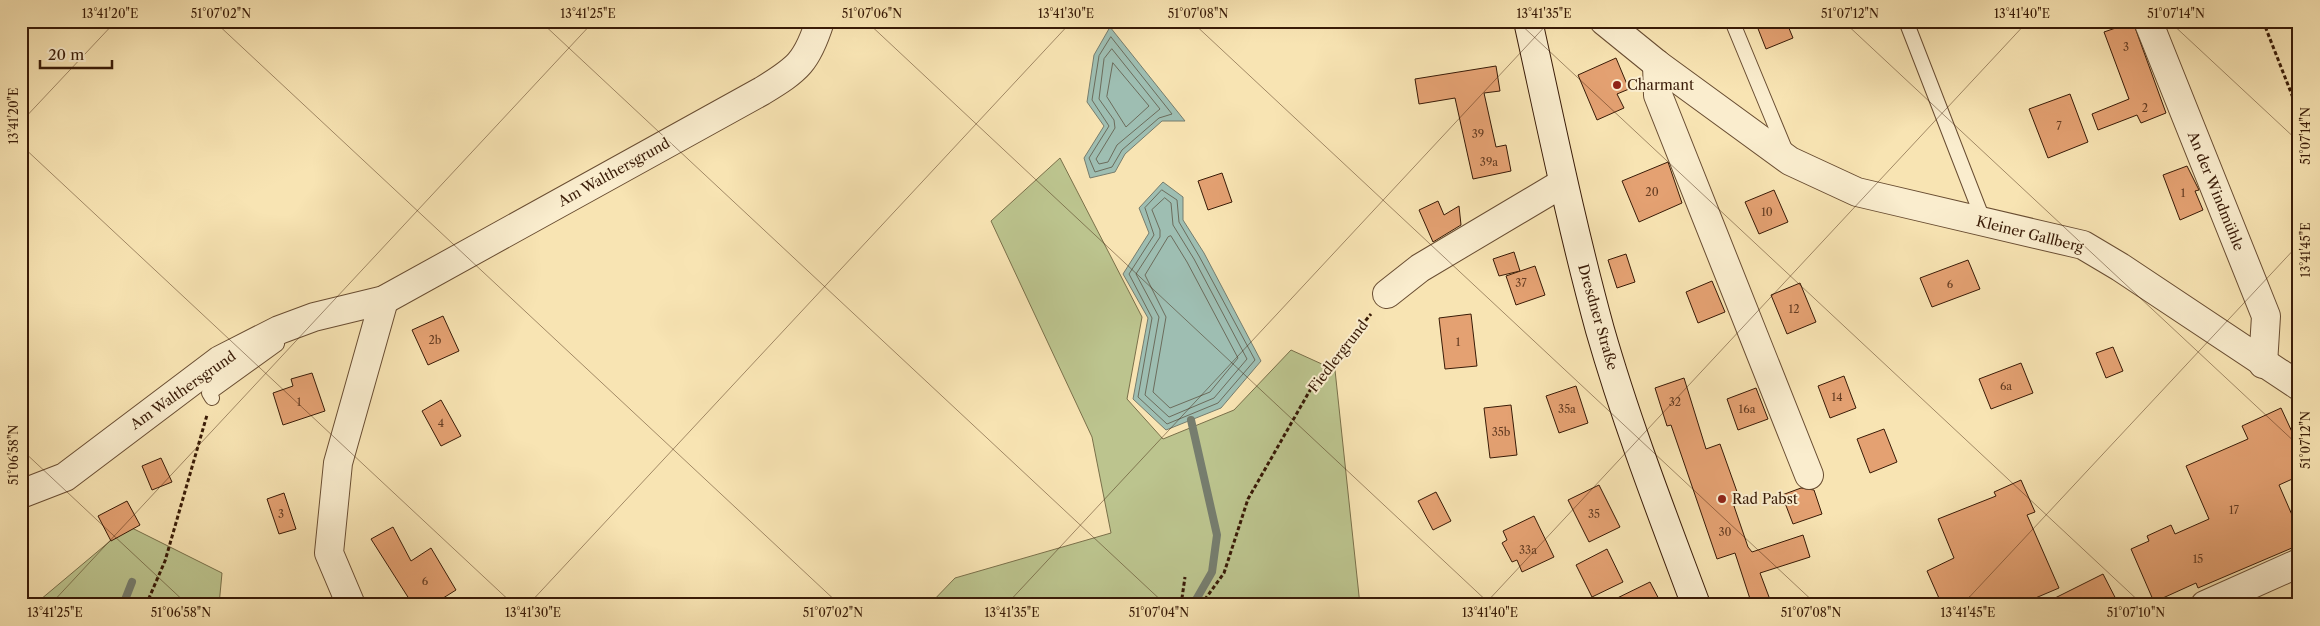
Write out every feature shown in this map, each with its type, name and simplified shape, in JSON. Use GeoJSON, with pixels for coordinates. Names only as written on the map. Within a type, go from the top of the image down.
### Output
{"type":"FeatureCollection","features":[{"type":"Feature","properties":{"kind":"street","name":"Am Walthersgrund"},"geometry":{"type":"LineString","coordinates":[[21,494],[65,477],[220,360],[279,330],[314,317],[384,300],[792,72],[812,48],[820,21]]}},
{"type":"Feature","properties":{"kind":"street","name":"Dresdner Straße"},"geometry":{"type":"LineString","coordinates":[[1528,21],[1563,183],[1600,331],[1630,426],[1696,605]]}},
{"type":"Feature","properties":{"kind":"street","name":"Kleiner Gallberg"},"geometry":{"type":"LineString","coordinates":[[1604,21],[1657,64],[1790,162],[1858,192],[2083,245],[2120,267],[2263,364],[2299,386]]}},
{"type":"Feature","properties":{"kind":"street","name":"An der Windmühle"},"geometry":{"type":"LineString","coordinates":[[2148,21],[2266,316],[2263,364]]}},
{"type":"Feature","properties":{"kind":"street"},"geometry":{"type":"LineString","coordinates":[[1657,64],[1658,95],[1809,475]]}},
{"type":"Feature","properties":{"kind":"street"},"geometry":{"type":"LineString","coordinates":[[1387,294],[1420,268],[1563,183]]}},
{"type":"Feature","properties":{"kind":"street"},"geometry":{"type":"LineString","coordinates":[[351,605],[329,553],[337,472],[384,300]]}},
{"type":"Feature","properties":{"kind":"street"},"geometry":{"type":"LineString","coordinates":[[2205,605],[2299,563]]}},
{"type":"Feature","properties":{"kind":"lane"},"geometry":{"type":"LineString","coordinates":[[1732,21],[1790,162]]}},
{"type":"Feature","properties":{"kind":"lane"},"geometry":{"type":"LineString","coordinates":[[1906,21],[1984,222]]}},
{"type":"Feature","properties":{"kind":"lane"},"geometry":{"type":"LineString","coordinates":[[212,398],[209,393],[268,349],[297,332],[326,324],[354,308]]}},
{"type":"Feature","properties":{"kind":"path"},"geometry":{"type":"LineString","coordinates":[[2263,21],[2299,113]]}},
{"type":"Feature","properties":{"kind":"path","name":"Fiedlergrund"},"geometry":{"type":"LineString","coordinates":[[1201,605],[1224,573],[1248,499],[1313,385],[1387,294]]}},
{"type":"Feature","properties":{"kind":"path"},"geometry":{"type":"LineString","coordinates":[[146,605],[165,561],[212,398]]}},
{"type":"Feature","properties":{"kind":"path"},"geometry":{"type":"LineString","coordinates":[[1181,605],[1185,577]]}},
{"type":"Feature","properties":{"kind":"green space"},"geometry":{"type":"Polygon","coordinates":[[[1060,158],[1142,317],[1127,399],[1163,439],[1234,410],[1291,350],[1335,370],[1360,605],[929,605],[955,578],[1111,533],[1092,437],[991,221],[1060,158]]]}},
{"type":"Feature","properties":{"kind":"green space"},"geometry":{"type":"Polygon","coordinates":[[[128,526],[222,573],[219,605],[34,605],[128,526]]]}},
{"type":"Feature","properties":{"kind":"water"},"geometry":{"type":"Polygon","coordinates":[[[1110,27],[1185,121],[1162,121],[1125,154],[1115,172],[1090,178],[1084,158],[1104,126],[1087,102],[1094,55],[1110,27]]]}},
{"type":"Feature","properties":{"kind":"water"},"geometry":{"type":"Polygon","coordinates":[[[1163,182],[1183,197],[1183,220],[1204,253],[1261,361],[1221,408],[1166,430],[1133,399],[1148,318],[1123,274],[1149,233],[1139,208],[1163,182]]]}},
{"type":"Feature","properties":{"kind":"building"},"geometry":{"type":"Polygon","coordinates":[[[1755,21],[1786,21],[1793,38],[1766,49],[1755,21]]]}},
{"type":"Feature","properties":{"kind":"building"},"geometry":{"type":"Polygon","coordinates":[[[2133,22],[2166,113],[2141,123],[2137,115],[2098,130],[2092,114],[2129,99],[2104,32],[2133,22]]]}},
{"type":"Feature","properties":{"kind":"building"},"geometry":{"type":"Polygon","coordinates":[[[1616,58],[1629,89],[1617,94],[1624,108],[1597,120],[1578,75],[1616,58]]]}},
{"type":"Feature","properties":{"kind":"building"},"geometry":{"type":"Polygon","coordinates":[[[1496,66],[1500,91],[1484,93],[1496,147],[1506,145],[1511,171],[1473,179],[1455,98],[1419,104],[1415,79],[1496,66]]]}},
{"type":"Feature","properties":{"kind":"building"},"geometry":{"type":"Polygon","coordinates":[[[2070,94],[2088,142],[2048,158],[2029,109],[2070,94]]]}},
{"type":"Feature","properties":{"kind":"building"},"geometry":{"type":"Polygon","coordinates":[[[1668,162],[1682,203],[1639,222],[1622,181],[1668,162]]]}},
{"type":"Feature","properties":{"kind":"building"},"geometry":{"type":"Polygon","coordinates":[[[2187,166],[2199,190],[2195,191],[2203,210],[2180,220],[2163,175],[2187,166]]]}},
{"type":"Feature","properties":{"kind":"building"},"geometry":{"type":"Polygon","coordinates":[[[1222,173],[1232,202],[1208,210],[1198,181],[1222,173]]]}},
{"type":"Feature","properties":{"kind":"building"},"geometry":{"type":"Polygon","coordinates":[[[1774,190],[1788,222],[1759,234],[1745,202],[1774,190]]]}},
{"type":"Feature","properties":{"kind":"building"},"geometry":{"type":"Polygon","coordinates":[[[1438,201],[1444,215],[1459,206],[1461,225],[1433,242],[1419,210],[1438,201]]]}},
{"type":"Feature","properties":{"kind":"building"},"geometry":{"type":"Polygon","coordinates":[[[1514,252],[1520,271],[1499,276],[1493,259],[1514,252]]]}},
{"type":"Feature","properties":{"kind":"building"},"geometry":{"type":"Polygon","coordinates":[[[1626,254],[1635,282],[1617,288],[1608,260],[1626,254]]]}},
{"type":"Feature","properties":{"kind":"building"},"geometry":{"type":"Polygon","coordinates":[[[1968,260],[1980,289],[1932,307],[1920,278],[1968,260]]]}},
{"type":"Feature","properties":{"kind":"building"},"geometry":{"type":"Polygon","coordinates":[[[1535,266],[1545,295],[1516,305],[1506,276],[1535,266]]]}},
{"type":"Feature","properties":{"kind":"building"},"geometry":{"type":"Polygon","coordinates":[[[1712,281],[1725,312],[1698,323],[1686,292],[1712,281]]]}},
{"type":"Feature","properties":{"kind":"building"},"geometry":{"type":"Polygon","coordinates":[[[1800,283],[1816,322],[1787,334],[1771,295],[1800,283]]]}},
{"type":"Feature","properties":{"kind":"building"},"geometry":{"type":"Polygon","coordinates":[[[1471,314],[1477,366],[1445,369],[1439,318],[1471,314]]]}},
{"type":"Feature","properties":{"kind":"building"},"geometry":{"type":"Polygon","coordinates":[[[443,316],[459,351],[428,365],[412,330],[443,316]]]}},
{"type":"Feature","properties":{"kind":"building"},"geometry":{"type":"Polygon","coordinates":[[[2113,347],[2123,371],[2106,378],[2096,353],[2113,347]]]}},
{"type":"Feature","properties":{"kind":"building"},"geometry":{"type":"Polygon","coordinates":[[[2021,363],[2033,393],[1991,409],[1979,379],[2021,363]]]}},
{"type":"Feature","properties":{"kind":"building"},"geometry":{"type":"Polygon","coordinates":[[[312,373],[325,411],[283,425],[273,393],[293,386],[291,379],[312,373]]]}},
{"type":"Feature","properties":{"kind":"building"},"geometry":{"type":"Polygon","coordinates":[[[1844,376],[1856,408],[1830,418],[1818,386],[1844,376]]]}},
{"type":"Feature","properties":{"kind":"building"},"geometry":{"type":"Polygon","coordinates":[[[1684,378],[1706,449],[1720,444],[1741,503],[1734,506],[1748,547],[1752,552],[1803,535],[1810,557],[1760,573],[1772,605],[1752,605],[1735,553],[1717,559],[1671,425],[1667,426],[1655,388],[1684,378]]]}},
{"type":"Feature","properties":{"kind":"building"},"geometry":{"type":"Polygon","coordinates":[[[1576,386],[1588,423],[1559,433],[1546,396],[1576,386]]]}},
{"type":"Feature","properties":{"kind":"building"},"geometry":{"type":"Polygon","coordinates":[[[1756,388],[1768,419],[1738,430],[1727,399],[1756,388]]]}},
{"type":"Feature","properties":{"kind":"building"},"geometry":{"type":"Polygon","coordinates":[[[441,400],[461,436],[441,446],[422,411],[441,400]]]}},
{"type":"Feature","properties":{"kind":"building"},"geometry":{"type":"Polygon","coordinates":[[[1511,405],[1517,455],[1490,458],[1484,408],[1511,405]]]}},
{"type":"Feature","properties":{"kind":"building"},"geometry":{"type":"Polygon","coordinates":[[[2281,408],[2299,447],[2299,476],[2279,485],[2299,531],[2299,545],[2198,588],[2196,583],[2154,602],[2131,549],[2149,541],[2147,536],[2171,525],[2175,534],[2209,519],[2186,466],[2248,439],[2242,426],[2281,408]]]}},
{"type":"Feature","properties":{"kind":"building"},"geometry":{"type":"Polygon","coordinates":[[[1884,429],[1897,462],[1870,473],[1857,439],[1884,429]]]}},
{"type":"Feature","properties":{"kind":"building"},"geometry":{"type":"Polygon","coordinates":[[[161,458],[172,482],[152,490],[142,466],[161,458]]]}},
{"type":"Feature","properties":{"kind":"building"},"geometry":{"type":"Polygon","coordinates":[[[2021,480],[2035,512],[2027,515],[2059,588],[2019,605],[1973,605],[1970,597],[1954,605],[1942,605],[1927,571],[1954,558],[1938,519],[1996,496],[1994,492],[2021,480]]]}},
{"type":"Feature","properties":{"kind":"building"},"geometry":{"type":"Polygon","coordinates":[[[1599,485],[1620,527],[1589,542],[1568,500],[1599,485]]]}},
{"type":"Feature","properties":{"kind":"building"},"geometry":{"type":"Polygon","coordinates":[[[1801,488],[1814,490],[1822,514],[1793,524],[1782,495],[1801,488]]]}},
{"type":"Feature","properties":{"kind":"building"},"geometry":{"type":"Polygon","coordinates":[[[1436,492],[1451,521],[1433,530],[1418,501],[1436,492]]]}},
{"type":"Feature","properties":{"kind":"building"},"geometry":{"type":"Polygon","coordinates":[[[284,493],[296,529],[279,534],[267,499],[284,493]]]}},
{"type":"Feature","properties":{"kind":"building"},"geometry":{"type":"Polygon","coordinates":[[[127,501],[140,525],[111,541],[98,516],[127,501]]]}},
{"type":"Feature","properties":{"kind":"building"},"geometry":{"type":"Polygon","coordinates":[[[1534,516],[1554,557],[1522,572],[1517,560],[1512,562],[1502,543],[1507,540],[1503,531],[1534,516]]]}},
{"type":"Feature","properties":{"kind":"building"},"geometry":{"type":"Polygon","coordinates":[[[393,527],[411,561],[431,548],[456,590],[432,605],[413,605],[371,539],[393,527]]]}},
{"type":"Feature","properties":{"kind":"building"},"geometry":{"type":"Polygon","coordinates":[[[1607,549],[1623,582],[1592,597],[1576,565],[1607,549]]]}},
{"type":"Feature","properties":{"kind":"building"},"geometry":{"type":"Polygon","coordinates":[[[2103,574],[2119,605],[2041,605],[2103,574]]]}},
{"type":"Feature","properties":{"kind":"building"},"geometry":{"type":"Polygon","coordinates":[[[1650,582],[1662,605],[1603,605],[1650,582]]]}},
{"type":"Feature","properties":{"kind":"waterway"},"geometry":{"type":"LineString","coordinates":[[1191,420],[1217,535],[1212,572],[1193,605]]}},
{"type":"Feature","properties":{"kind":"waterway"},"geometry":{"type":"LineString","coordinates":[[123,605],[132,582]]}},
{"type":"Feature","properties":{"kind":"place","name":"Charmant"},"geometry":{"type":"Point","coordinates":[1617,85]}},
{"type":"Feature","properties":{"kind":"place","name":"Rad Pabst"},"geometry":{"type":"Point","coordinates":[1722,499]}}]}
